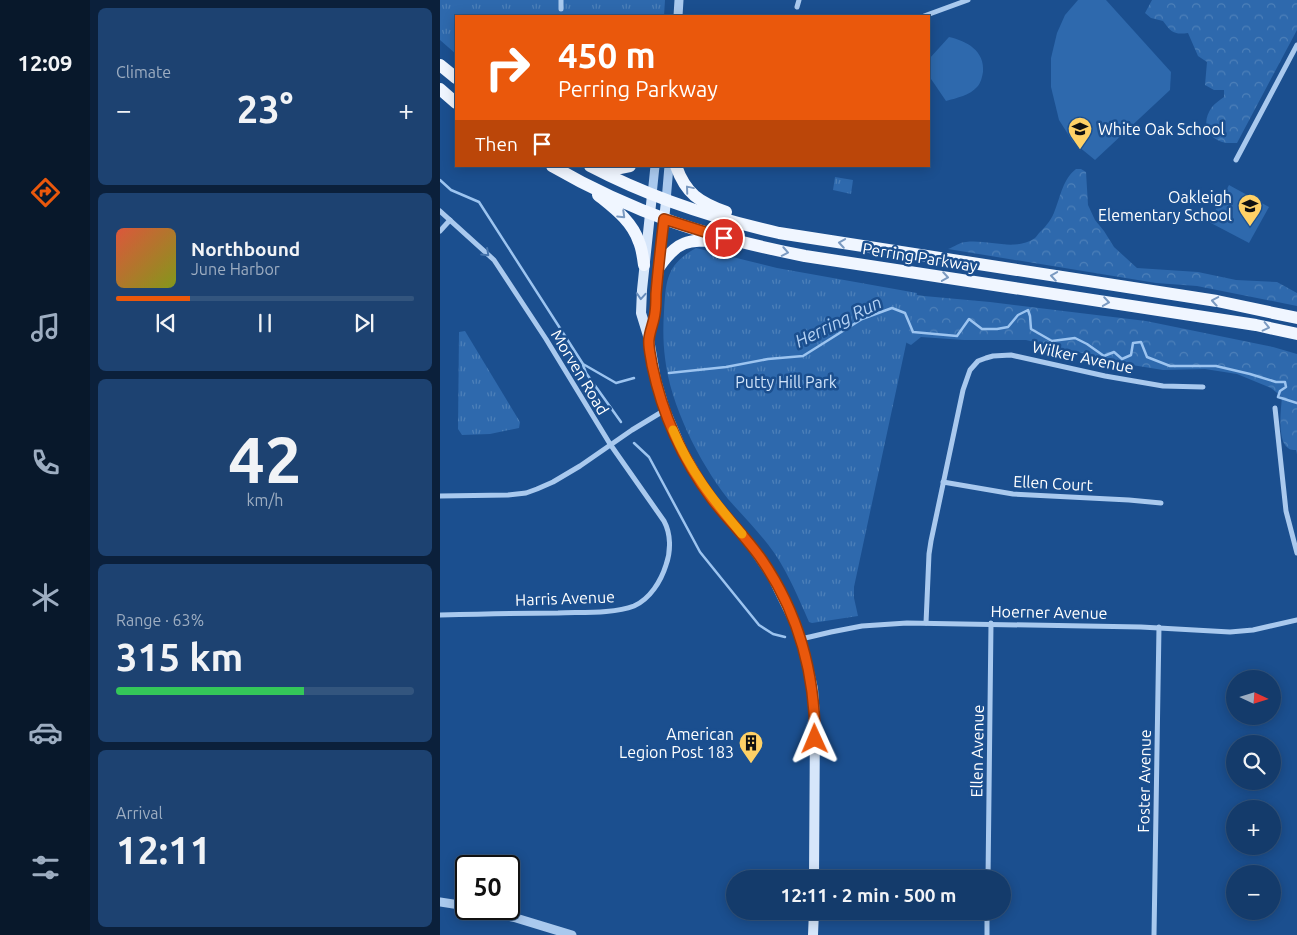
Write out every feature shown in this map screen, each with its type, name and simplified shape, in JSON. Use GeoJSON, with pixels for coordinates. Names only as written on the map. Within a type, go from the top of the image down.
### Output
{"type":"FeatureCollection","features":[{"type":"Feature","properties":{"kind":"main road"},"geometry":{"type":"LineString","coordinates":[[440,65],[455,77]]}},
{"type":"Feature","properties":{"kind":"main road"},"geometry":{"type":"LineString","coordinates":[[440,89],[455,101]]}},
{"type":"Feature","properties":{"kind":"main road","name":"Perring Parkway"},"geometry":{"type":"LineString","coordinates":[[554,167],[584,184],[664,219],[737,242],[805,256],[1256,325],[1297,334]]}},
{"type":"Feature","properties":{"kind":"main road"},"geometry":{"type":"LineString","coordinates":[[591,167],[625,167]]}},
{"type":"Feature","properties":{"kind":"main road","name":"Perring Parkway"},"geometry":{"type":"LineString","coordinates":[[591,167],[666,201],[743,224],[779,232],[1207,300],[1297,318]]}},
{"type":"Feature","properties":{"kind":"main road"},"geometry":{"type":"LineString","coordinates":[[676,167],[681,179],[688,189],[702,202],[779,232]]}},
{"type":"Feature","properties":{"kind":"main road"},"geometry":{"type":"LineString","coordinates":[[584,184],[619,212],[628,222],[639,242],[644,265]]}},
{"type":"Feature","properties":{"kind":"main road"},"geometry":{"type":"LineString","coordinates":[[652,195],[641,313],[649,340],[654,373],[665,410],[682,450],[702,485],[754,548],[772,576],[788,606],[801,639],[810,672],[814,704],[814,870]]}},
{"type":"Feature","properties":{"kind":"main road"},"geometry":{"type":"LineString","coordinates":[[649,340],[655,313],[666,201]]}},
{"type":"Feature","properties":{"kind":"main road"},"geometry":{"type":"LineString","coordinates":[[659,267],[674,249],[687,242],[697,240],[737,242]]}},
{"type":"Feature","properties":{"kind":"main road"},"geometry":{"type":"LineString","coordinates":[[813,935],[814,920]]}},
{"type":"Feature","properties":{"kind":"street"},"geometry":{"type":"LineString","coordinates":[[561,0],[561,9]]}},
{"type":"Feature","properties":{"kind":"street"},"geometry":{"type":"LineString","coordinates":[[678,15],[679,0]]}},
{"type":"Feature","properties":{"kind":"street"},"geometry":{"type":"LineString","coordinates":[[797,6],[798,0]]}},
{"type":"Feature","properties":{"kind":"street"},"geometry":{"type":"LineString","coordinates":[[927,15],[968,0]]}},
{"type":"Feature","properties":{"kind":"street"},"geometry":{"type":"LineString","coordinates":[[1236,160],[1297,45]]}},
{"type":"Feature","properties":{"kind":"street"},"geometry":{"type":"LineString","coordinates":[[652,195],[655,167]]}},
{"type":"Feature","properties":{"kind":"street"},"geometry":{"type":"LineString","coordinates":[[666,201],[669,167]]}},
{"type":"Feature","properties":{"kind":"street","name":"Morven Road"},"geometry":{"type":"LineString","coordinates":[[440,210],[494,260],[546,339],[610,444],[656,507],[667,526],[668,562]]}},
{"type":"Feature","properties":{"kind":"street"},"geometry":{"type":"LineString","coordinates":[[440,231],[450,220]]}},
{"type":"Feature","properties":{"kind":"street","name":"Wilker Avenue"},"geometry":{"type":"LineString","coordinates":[[943,482],[967,377],[978,361],[986,358],[1011,355],[1105,376],[1163,386],[1203,387]]}},
{"type":"Feature","properties":{"kind":"street"},"geometry":{"type":"LineString","coordinates":[[1275,408],[1286,511],[1294,529],[1297,553]]}},
{"type":"Feature","properties":{"kind":"street"},"geometry":{"type":"LineString","coordinates":[[440,496],[526,493],[537,490],[580,466],[610,444],[665,410]]}},
{"type":"Feature","properties":{"kind":"street"},"geometry":{"type":"LineString","coordinates":[[926,623],[929,554],[943,482]]}},
{"type":"Feature","properties":{"kind":"street","name":"Ellen Court"},"geometry":{"type":"LineString","coordinates":[[943,482],[1013,494],[1161,503]]}},
{"type":"Feature","properties":{"kind":"street","name":"Harris Avenue"},"geometry":{"type":"LineString","coordinates":[[440,615],[593,612],[626,608],[644,600],[650,594],[662,578],[668,562]]}},
{"type":"Feature","properties":{"kind":"street","name":"Hoerner Avenue"},"geometry":{"type":"LineString","coordinates":[[801,639],[862,626],[892,624],[991,623],[1230,632],[1253,630],[1297,620]]}},
{"type":"Feature","properties":{"kind":"street","name":"Ellen Avenue"},"geometry":{"type":"LineString","coordinates":[[988,870],[991,623]]}},
{"type":"Feature","properties":{"kind":"street","name":"Foster Avenue"},"geometry":{"type":"LineString","coordinates":[[1154,935],[1159,628]]}},
{"type":"Feature","properties":{"kind":"street"},"geometry":{"type":"LineString","coordinates":[[440,902],[455,904]]}},
{"type":"Feature","properties":{"kind":"street"},"geometry":{"type":"LineString","coordinates":[[520,919],[572,935]]}},
{"type":"Feature","properties":{"kind":"street"},"geometry":{"type":"LineString","coordinates":[[987,935],[988,920]]}},
{"type":"Feature","properties":{"kind":"green space"},"geometry":{"type":"Polygon","coordinates":[[[440,0],[665,0],[664,15],[455,15],[455,53],[440,40],[440,0]]]}},
{"type":"Feature","properties":{"kind":"green space"},"geometry":{"type":"Polygon","coordinates":[[[1078,0],[1106,0],[1171,72],[1170,90],[1095,160],[1073,142],[1059,120],[1051,87],[1051,58],[1057,33],[1065,15],[1078,0]]]}},
{"type":"Feature","properties":{"kind":"green space"},"geometry":{"type":"Polygon","coordinates":[[[1152,0],[1297,0],[1297,30],[1237,143],[1219,141],[1207,129],[1206,124],[1209,113],[1212,107],[1224,97],[1224,90],[1214,90],[1205,85],[1207,62],[1198,56],[1188,33],[1179,34],[1173,32],[1163,21],[1151,18],[1145,13],[1152,0]]]}},
{"type":"Feature","properties":{"kind":"green space"},"geometry":{"type":"Polygon","coordinates":[[[949,37],[962,41],[974,48],[981,58],[983,72],[981,80],[971,92],[946,101],[930,77],[930,58],[949,37]]]}},
{"type":"Feature","properties":{"kind":"green space"},"geometry":{"type":"Polygon","coordinates":[[[1076,169],[1086,172],[1088,205],[1095,220],[1114,247],[1137,268],[1198,272],[1236,280],[1277,282],[1297,293],[1297,306],[1197,286],[1156,283],[948,249],[964,242],[1010,245],[1027,242],[1035,238],[1051,219],[1065,182],[1076,169]]]}},
{"type":"Feature","properties":{"kind":"green space"},"geometry":{"type":"Polygon","coordinates":[[[835,177],[853,180],[851,194],[833,190],[835,177]]]}},
{"type":"Feature","properties":{"kind":"green space"},"geometry":{"type":"Polygon","coordinates":[[[1229,185],[1269,207],[1249,243],[1209,222],[1229,185]]]}},
{"type":"Feature","properties":{"kind":"green space","name":"Putty Hill Park"},"geometry":{"type":"Polygon","coordinates":[[[696,248],[777,268],[917,293],[854,587],[854,598],[858,616],[809,622],[780,562],[717,484],[697,450],[679,413],[668,376],[665,358],[663,335],[666,291],[667,282],[673,267],[686,254],[696,248]]]}},
{"type":"Feature","properties":{"kind":"green space"},"geometry":{"type":"Polygon","coordinates":[[[847,284],[924,296],[1146,321],[1273,347],[1297,354],[1297,454],[1296,450],[1288,448],[1282,439],[1282,397],[1271,388],[1237,374],[1205,369],[1163,370],[1132,365],[1026,340],[964,340],[921,337],[911,345],[903,340],[847,284]]]}},
{"type":"Feature","properties":{"kind":"green space"},"geometry":{"type":"Polygon","coordinates":[[[465,331],[520,422],[519,428],[490,434],[462,435],[458,429],[459,332],[465,331]]]}},
{"type":"Feature","properties":{"kind":"waterway","name":"Herring Run"},"geometry":{"type":"LineString","coordinates":[[440,180],[451,190],[479,202],[583,364],[616,383],[634,378]]}},
{"type":"Feature","properties":{"kind":"waterway","name":"Herring Run"},"geometry":{"type":"LineString","coordinates":[[669,373],[803,356],[862,319],[892,308],[905,313],[913,332],[957,336],[969,319],[982,329],[997,329],[1008,327],[1018,315],[1028,310],[1031,329],[1052,341],[1075,338],[1104,356],[1114,352],[1122,359],[1131,355],[1133,343],[1141,342],[1147,357],[1170,366],[1216,366],[1276,382],[1285,382],[1286,387],[1280,391],[1278,397],[1297,403]]}},
{"type":"Feature","properties":{"kind":"waterway"},"geometry":{"type":"LineString","coordinates":[[583,365],[586,373],[621,422]]}},
{"type":"Feature","properties":{"kind":"waterway"},"geometry":{"type":"LineString","coordinates":[[634,443],[649,457],[700,552],[759,625],[773,634],[785,637]]}},
{"type":"Feature","properties":{"kind":"slow traffic"},"geometry":{"type":"LineString","coordinates":[[673,430],[702,485],[742,534]]}},
{"type":"Feature","properties":{"kind":"place","name":"White Oak School"},"geometry":{"type":"Point","coordinates":[1080,150]}},
{"type":"Feature","properties":{"kind":"place","name":"Oakleigh Elementary School"},"geometry":{"type":"Point","coordinates":[1250,227]}},
{"type":"Feature","properties":{"kind":"place","name":"American Legion Post 183"},"geometry":{"type":"Point","coordinates":[751,764]}},
{"type":"Feature","properties":{"kind":"route"},"geometry":{"type":"LineString","coordinates":[[724,238],[664,219],[655,313],[649,340],[652,366],[665,410],[687,459],[713,500],[743,534],[763,561],[779,588],[795,623],[806,655],[812,689],[815,739]]}}]}
